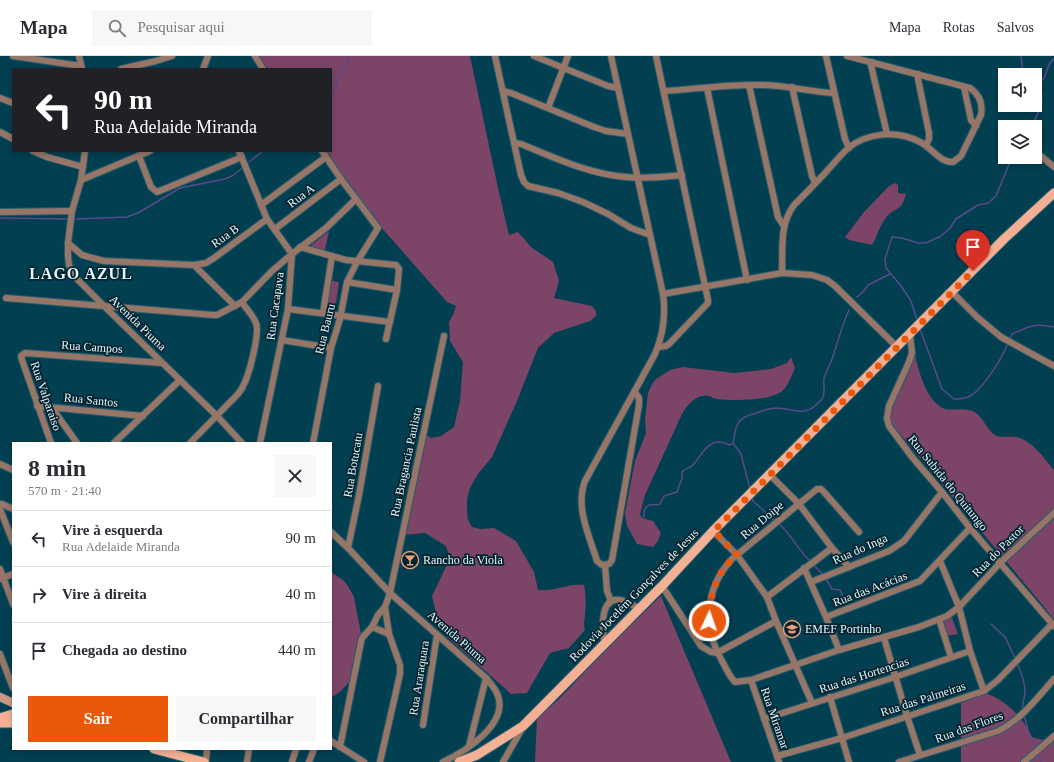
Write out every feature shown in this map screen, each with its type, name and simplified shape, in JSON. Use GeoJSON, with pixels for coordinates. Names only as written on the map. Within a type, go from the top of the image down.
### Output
{"type":"FeatureCollection","features":[{"type":"Feature","properties":{"kind":"main road","name":"Rodovia Jocelém Gonçalves de Jesus"},"geometry":{"type":"LineString","coordinates":[[459,762],[477,755],[523,726],[662,586],[770,474],[1004,239],[1054,193]]}},
{"type":"Feature","properties":{"kind":"main road"},"geometry":{"type":"LineString","coordinates":[[0,718],[12,714]]}},
{"type":"Feature","properties":{"kind":"main road"},"geometry":{"type":"LineString","coordinates":[[0,723],[12,723]]}},
{"type":"Feature","properties":{"kind":"main road"},"geometry":{"type":"LineString","coordinates":[[164,750],[205,762]]}},
{"type":"Feature","properties":{"kind":"street"},"geometry":{"type":"LineString","coordinates":[[13,56],[82,68],[79,56]]}},
{"type":"Feature","properties":{"kind":"street"},"geometry":{"type":"LineString","coordinates":[[126,68],[156,62],[172,56]]}},
{"type":"Feature","properties":{"kind":"street"},"geometry":{"type":"LineString","coordinates":[[203,68],[208,56]]}},
{"type":"Feature","properties":{"kind":"street"},"geometry":{"type":"LineString","coordinates":[[255,56],[262,68]]}},
{"type":"Feature","properties":{"kind":"street"},"geometry":{"type":"LineString","coordinates":[[495,56],[521,175],[524,182],[528,186],[558,193],[583,202],[632,228],[650,235]]}},
{"type":"Feature","properties":{"kind":"street"},"geometry":{"type":"LineString","coordinates":[[534,56],[608,86],[618,88]]}},
{"type":"Feature","properties":{"kind":"street"},"geometry":{"type":"LineString","coordinates":[[548,108],[568,56]]}},
{"type":"Feature","properties":{"kind":"street"},"geometry":{"type":"LineString","coordinates":[[612,56],[663,294],[664,326],[658,347],[635,392],[585,481],[582,491],[582,510],[597,561],[600,564],[605,565],[609,564],[612,560],[637,420],[639,402],[635,392]]}},
{"type":"Feature","properties":{"kind":"street"},"geometry":{"type":"LineString","coordinates":[[656,56],[708,300],[708,303],[670,344],[658,347]]}},
{"type":"Feature","properties":{"kind":"street"},"geometry":{"type":"LineString","coordinates":[[826,56],[845,139],[849,148]]}},
{"type":"Feature","properties":{"kind":"street"},"geometry":{"type":"LineString","coordinates":[[782,273],[784,226],[791,210],[849,148],[857,142],[870,137],[887,134],[905,136],[926,145],[944,161],[956,161],[961,156],[982,112],[981,102],[974,91],[918,74],[847,56]]}},
{"type":"Feature","properties":{"kind":"street"},"geometry":{"type":"LineString","coordinates":[[256,68],[258,62]]}},
{"type":"Feature","properties":{"kind":"street"},"geometry":{"type":"LineString","coordinates":[[872,62],[871,66],[887,134]]}},
{"type":"Feature","properties":{"kind":"street"},"geometry":{"type":"LineString","coordinates":[[918,74],[929,134],[929,140],[926,145]]}},
{"type":"Feature","properties":{"kind":"street"},"geometry":{"type":"LineString","coordinates":[[664,91],[748,85],[792,87],[834,93]]}},
{"type":"Feature","properties":{"kind":"street"},"geometry":{"type":"LineString","coordinates":[[748,85],[778,217],[784,226]]}},
{"type":"Feature","properties":{"kind":"street"},"geometry":{"type":"LineString","coordinates":[[792,87],[812,176],[815,183]]}},
{"type":"Feature","properties":{"kind":"street"},"geometry":{"type":"LineString","coordinates":[[964,87],[971,120],[976,126]]}},
{"type":"Feature","properties":{"kind":"street"},"geometry":{"type":"LineString","coordinates":[[707,88],[747,280]]}},
{"type":"Feature","properties":{"kind":"street"},"geometry":{"type":"LineString","coordinates":[[502,91],[594,127],[606,131],[628,134]]}},
{"type":"Feature","properties":{"kind":"street"},"geometry":{"type":"LineString","coordinates":[[0,98],[12,103]]}},
{"type":"Feature","properties":{"kind":"street"},"geometry":{"type":"LineString","coordinates":[[0,132],[12,138]]}},
{"type":"Feature","properties":{"kind":"street"},"geometry":{"type":"LineString","coordinates":[[514,143],[521,144],[574,165],[616,176],[638,178],[682,175]]}},
{"type":"Feature","properties":{"kind":"street"},"geometry":{"type":"LineString","coordinates":[[35,152],[47,157],[83,167]]}},
{"type":"Feature","properties":{"kind":"street"},"geometry":{"type":"LineString","coordinates":[[81,180],[148,152]]}},
{"type":"Feature","properties":{"kind":"street"},"geometry":{"type":"LineString","coordinates":[[240,152],[267,219],[292,254]]}},
{"type":"Feature","properties":{"kind":"street"},"geometry":{"type":"LineString","coordinates":[[6,298],[217,315],[242,302],[272,271],[300,247],[326,228],[356,199],[341,180],[323,152]]}},
{"type":"Feature","properties":{"kind":"street","name":"Avenida Piuma"},"geometry":{"type":"LineString","coordinates":[[87,153],[72,211],[68,243],[69,265],[73,274],[217,416],[241,442]]}},
{"type":"Feature","properties":{"kind":"street"},"geometry":{"type":"LineString","coordinates":[[139,156],[154,190],[158,192],[242,157]]}},
{"type":"Feature","properties":{"kind":"street"},"geometry":{"type":"LineString","coordinates":[[261,205],[326,157]]}},
{"type":"Feature","properties":{"kind":"street"},"geometry":{"type":"LineString","coordinates":[[1042,157],[1054,167]]}},
{"type":"Feature","properties":{"kind":"street","name":"Rua A"},"geometry":{"type":"LineString","coordinates":[[275,230],[341,180]]}},
{"type":"Feature","properties":{"kind":"street","name":"Rua Bauru"},"geometry":{"type":"LineString","coordinates":[[313,442],[331,348],[341,316],[347,282],[357,262],[378,228],[356,199]]}},
{"type":"Feature","properties":{"kind":"street"},"geometry":{"type":"LineString","coordinates":[[0,212],[72,211]]}},
{"type":"Feature","properties":{"kind":"street","name":"Rua B"},"geometry":{"type":"LineString","coordinates":[[194,265],[206,263],[214,258],[267,219]]}},
{"type":"Feature","properties":{"kind":"street"},"geometry":{"type":"LineString","coordinates":[[68,243],[82,255],[104,260],[194,265],[235,306]]}},
{"type":"Feature","properties":{"kind":"street"},"geometry":{"type":"LineString","coordinates":[[300,247],[346,260],[396,265],[399,269],[397,290],[386,339]]}},
{"type":"Feature","properties":{"kind":"street","name":"Rua Cacapava"},"geometry":{"type":"LineString","coordinates":[[260,442],[288,309],[292,254]]}},
{"type":"Feature","properties":{"kind":"street"},"geometry":{"type":"LineString","coordinates":[[323,313],[332,256]]}},
{"type":"Feature","properties":{"kind":"street"},"geometry":{"type":"LineString","coordinates":[[663,294],[782,273],[812,275],[831,283],[897,347]]}},
{"type":"Feature","properties":{"kind":"street"},"geometry":{"type":"LineString","coordinates":[[347,282],[397,290]]}},
{"type":"Feature","properties":{"kind":"street"},"geometry":{"type":"LineString","coordinates":[[952,292],[1000,337],[1046,360],[1054,366]]}},
{"type":"Feature","properties":{"kind":"street"},"geometry":{"type":"LineString","coordinates":[[191,442],[243,387],[251,360],[257,326],[256,322],[242,302]]}},
{"type":"Feature","properties":{"kind":"street"},"geometry":{"type":"LineString","coordinates":[[288,309],[390,322]]}},
{"type":"Feature","properties":{"kind":"street","name":"Rua Subida do Quitungo"},"geometry":{"type":"LineString","coordinates":[[910,334],[912,353],[889,406],[887,418],[889,426],[970,528],[1053,625]]}},
{"type":"Feature","properties":{"kind":"street","name":"Rua Bragancia Paulista"},"geometry":{"type":"LineString","coordinates":[[385,607],[390,593],[444,336]]}},
{"type":"Feature","properties":{"kind":"street"},"geometry":{"type":"LineString","coordinates":[[282,340],[331,348]]}},
{"type":"Feature","properties":{"kind":"street","name":"Rua Campos"},"geometry":{"type":"LineString","coordinates":[[21,356],[25,353],[162,363]]}},
{"type":"Feature","properties":{"kind":"street","name":"Rua Valparaiso"},"geometry":{"type":"LineString","coordinates":[[21,356],[51,442]]}},
{"type":"Feature","properties":{"kind":"street"},"geometry":{"type":"LineString","coordinates":[[115,442],[180,380]]}},
{"type":"Feature","properties":{"kind":"street","name":"Rua Botucatu"},"geometry":{"type":"LineString","coordinates":[[348,548],[378,386]]}},
{"type":"Feature","properties":{"kind":"street","name":"Rua Santos"},"geometry":{"type":"LineString","coordinates":[[37,406],[143,416]]}},
{"type":"Feature","properties":{"kind":"street"},"geometry":{"type":"LineString","coordinates":[[52,408],[76,442]]}},
{"type":"Feature","properties":{"kind":"street"},"geometry":{"type":"LineString","coordinates":[[0,464],[12,470]]}},
{"type":"Feature","properties":{"kind":"street"},"geometry":{"type":"LineString","coordinates":[[770,474],[799,504],[832,548],[849,567]]}},
{"type":"Feature","properties":{"kind":"street","name":"Rua Doipe"},"geometry":{"type":"LineString","coordinates":[[751,680],[737,682],[730,676],[717,653],[709,621],[711,595],[721,572],[737,555],[813,491],[819,489],[824,492],[859,532]]}},
{"type":"Feature","properties":{"kind":"street","name":"Rua do Inga"},"geometry":{"type":"LineString","coordinates":[[811,582],[889,550],[904,541],[942,492]]}},
{"type":"Feature","properties":{"kind":"street"},"geometry":{"type":"LineString","coordinates":[[0,504],[12,509]]}},
{"type":"Feature","properties":{"kind":"street"},"geometry":{"type":"LineString","coordinates":[[0,509],[12,539]]}},
{"type":"Feature","properties":{"kind":"street","name":"Rua do Pastor"},"geometry":{"type":"LineString","coordinates":[[751,680],[839,650],[919,627],[953,613],[1000,563],[1054,513]]}},
{"type":"Feature","properties":{"kind":"street","name":"Rua das Acácias"},"geometry":{"type":"LineString","coordinates":[[826,617],[920,581],[970,528]]}},
{"type":"Feature","properties":{"kind":"street"},"geometry":{"type":"LineString","coordinates":[[714,531],[737,555],[767,597],[812,703]]}},
{"type":"Feature","properties":{"kind":"street","name":"Avenida Piuma"},"geometry":{"type":"LineString","coordinates":[[332,533],[390,593],[486,678],[496,690],[500,701],[498,715],[494,722],[469,747],[443,762]]}},
{"type":"Feature","properties":{"kind":"street"},"geometry":{"type":"LineString","coordinates":[[767,597],[832,548]]}},
{"type":"Feature","properties":{"kind":"street"},"geometry":{"type":"LineString","coordinates":[[940,561],[959,607],[970,651],[984,691]]}},
{"type":"Feature","properties":{"kind":"street"},"geometry":{"type":"LineString","coordinates":[[605,565],[607,591],[612,601]]}},
{"type":"Feature","properties":{"kind":"street"},"geometry":{"type":"LineString","coordinates":[[804,568],[839,650]]}},
{"type":"Feature","properties":{"kind":"street"},"geometry":{"type":"LineString","coordinates":[[0,569],[2,579],[12,602]]}},
{"type":"Feature","properties":{"kind":"street"},"geometry":{"type":"LineString","coordinates":[[2,579],[12,574]]}},
{"type":"Feature","properties":{"kind":"street"},"geometry":{"type":"LineString","coordinates":[[662,586],[701,646],[711,652],[717,653],[776,621]]}},
{"type":"Feature","properties":{"kind":"street"},"geometry":{"type":"LineString","coordinates":[[606,643],[603,634],[604,612],[606,606],[612,601],[620,600],[640,608]]}},
{"type":"Feature","properties":{"kind":"street"},"geometry":{"type":"LineString","coordinates":[[340,747],[360,642],[385,607]]}},
{"type":"Feature","properties":{"kind":"street"},"geometry":{"type":"LineString","coordinates":[[380,762],[400,674],[400,665],[389,634],[385,607]]}},
{"type":"Feature","properties":{"kind":"street"},"geometry":{"type":"LineString","coordinates":[[939,619],[951,657]]}},
{"type":"Feature","properties":{"kind":"street","name":"Rua das Palmeiras"},"geometry":{"type":"LineString","coordinates":[[778,759],[984,691],[998,680],[1053,625]]}},
{"type":"Feature","properties":{"kind":"street"},"geometry":{"type":"LineString","coordinates":[[372,627],[389,634]]}},
{"type":"Feature","properties":{"kind":"street","name":"Rua Araraquara"},"geometry":{"type":"LineString","coordinates":[[423,725],[437,635]]}},
{"type":"Feature","properties":{"kind":"street"},"geometry":{"type":"LineString","coordinates":[[884,638],[906,716],[920,755]]}},
{"type":"Feature","properties":{"kind":"street","name":"Rua das Hortencias"},"geometry":{"type":"LineString","coordinates":[[764,719],[970,651]]}},
{"type":"Feature","properties":{"kind":"street"},"geometry":{"type":"LineString","coordinates":[[0,654],[12,685]]}},
{"type":"Feature","properties":{"kind":"street"},"geometry":{"type":"LineString","coordinates":[[469,747],[486,678]]}},
{"type":"Feature","properties":{"kind":"street","name":"Rua das Flores"},"geometry":{"type":"LineString","coordinates":[[899,762],[1008,726],[1028,710],[1054,679]]}},
{"type":"Feature","properties":{"kind":"street","name":"Rua Miramar"},"geometry":{"type":"LineString","coordinates":[[751,680],[778,759]]}},
{"type":"Feature","properties":{"kind":"street"},"geometry":{"type":"LineString","coordinates":[[830,697],[849,762]]}},
{"type":"Feature","properties":{"kind":"street"},"geometry":{"type":"LineString","coordinates":[[503,762],[523,726]]}},
{"type":"Feature","properties":{"kind":"street"},"geometry":{"type":"LineString","coordinates":[[1024,762],[1054,736]]}},
{"type":"Feature","properties":{"kind":"street"},"geometry":{"type":"LineString","coordinates":[[332,743],[364,762]]}},
{"type":"Feature","properties":{"kind":"street"},"geometry":{"type":"LineString","coordinates":[[205,762],[207,750]]}},
{"type":"Feature","properties":{"kind":"street"},"geometry":{"type":"LineString","coordinates":[[247,762],[249,750]]}},
{"type":"Feature","properties":{"kind":"street"},"geometry":{"type":"LineString","coordinates":[[292,762],[296,750]]}},
{"type":"Feature","properties":{"kind":"street"},"geometry":{"type":"LineString","coordinates":[[309,762],[314,750]]}},
{"type":"Feature","properties":{"kind":"shaded area"},"geometry":{"type":"Polygon","coordinates":[[[258,56],[470,56],[509,235],[518,232],[531,247],[553,262],[559,281],[554,298],[592,306],[596,311],[596,316],[590,321],[554,333],[538,348],[517,401],[492,457],[478,474],[470,488],[467,499],[468,520],[472,527],[480,529],[494,528],[516,541],[534,572],[538,590],[550,590],[572,585],[584,585],[586,599],[584,623],[585,630],[569,648],[550,653],[527,693],[511,694],[445,635],[438,623],[432,596],[450,558],[446,546],[425,533],[402,535],[421,432],[431,438],[441,436],[454,427],[460,401],[463,362],[450,341],[449,322],[456,306],[447,302],[380,226],[323,152],[332,152],[332,68],[265,68],[258,56]]]}},
{"type":"Feature","properties":{"kind":"shaded area"},"geometry":{"type":"Polygon","coordinates":[[[895,183],[898,185],[898,193],[906,194],[904,200],[900,207],[891,212],[885,219],[872,245],[849,240],[845,237],[864,212],[889,186],[895,183]]]}},
{"type":"Feature","properties":{"kind":"shaded area"},"geometry":{"type":"Polygon","coordinates":[[[329,231],[324,255],[304,251],[329,231]]]}},
{"type":"Feature","properties":{"kind":"shaded area"},"geometry":{"type":"Polygon","coordinates":[[[328,280],[339,282],[335,310],[324,308],[328,280]]]}},
{"type":"Feature","properties":{"kind":"shaded area"},"geometry":{"type":"Polygon","coordinates":[[[915,354],[924,385],[933,400],[939,406],[945,409],[965,409],[979,415],[995,435],[1000,437],[1011,436],[1022,439],[1037,450],[1054,470],[1054,620],[886,417],[915,354]]]}},
{"type":"Feature","properties":{"kind":"shaded area"},"geometry":{"type":"Polygon","coordinates":[[[791,357],[795,368],[793,374],[783,390],[775,395],[759,399],[741,400],[717,399],[704,396],[693,400],[688,405],[682,414],[645,495],[640,514],[642,518],[653,521],[661,533],[658,541],[653,547],[637,544],[627,526],[625,513],[635,461],[646,433],[645,419],[648,393],[656,379],[670,370],[683,367],[735,373],[771,369],[787,363],[791,357]]]}},
{"type":"Feature","properties":{"kind":"shaded area"},"geometry":{"type":"Polygon","coordinates":[[[332,573],[343,580],[354,597],[361,634],[350,681],[332,697],[332,573]]]}},
{"type":"Feature","properties":{"kind":"shaded area"},"geometry":{"type":"Polygon","coordinates":[[[661,596],[731,762],[535,762],[537,718],[559,699],[622,633],[661,596]]]}},
{"type":"Feature","properties":{"kind":"shaded area"},"geometry":{"type":"Polygon","coordinates":[[[951,615],[958,634],[947,636],[941,618],[951,615]]]}},
{"type":"Feature","properties":{"kind":"shaded area"},"geometry":{"type":"Polygon","coordinates":[[[985,693],[1000,700],[1013,710],[1024,723],[1032,737],[1046,741],[1054,738],[1054,762],[961,762],[961,699],[985,693]]]}},
{"type":"Feature","properties":{"kind":"waterway"},"geometry":{"type":"LineString","coordinates":[[332,94],[350,56]]}},
{"type":"Feature","properties":{"kind":"waterway"},"geometry":{"type":"LineString","coordinates":[[1021,56],[1022,68]]}},
{"type":"Feature","properties":{"kind":"waterway"},"geometry":{"type":"LineString","coordinates":[[1042,80],[1045,77],[1049,65],[1054,59]]}},
{"type":"Feature","properties":{"kind":"waterway"},"geometry":{"type":"LineString","coordinates":[[1034,120],[1038,112]]}},
{"type":"Feature","properties":{"kind":"waterway"},"geometry":{"type":"LineString","coordinates":[[249,162],[262,152]]}},
{"type":"Feature","properties":{"kind":"waterway"},"geometry":{"type":"LineString","coordinates":[[917,320],[911,301],[886,268],[885,259],[892,237],[902,238],[918,243],[926,243],[941,236],[950,228],[956,219],[978,205],[988,203],[996,196],[1009,164]]}},
{"type":"Feature","properties":{"kind":"waterway"},"geometry":{"type":"LineString","coordinates":[[76,219],[127,217],[138,213],[180,188],[225,179],[232,176],[242,168]]}},
{"type":"Feature","properties":{"kind":"waterway"},"geometry":{"type":"LineString","coordinates":[[0,218],[67,219]]}},
{"type":"Feature","properties":{"kind":"waterway"},"geometry":{"type":"LineString","coordinates":[[857,297],[868,285],[890,274]]}},
{"type":"Feature","properties":{"kind":"waterway"},"geometry":{"type":"LineString","coordinates":[[733,443],[737,424],[746,416],[775,408],[805,411],[816,405],[822,399],[824,392],[824,378],[849,310]]}},
{"type":"Feature","properties":{"kind":"waterway"},"geometry":{"type":"LineString","coordinates":[[1010,339],[1012,334],[1032,326],[1042,325],[1054,327]]}},
{"type":"Feature","properties":{"kind":"waterway"},"geometry":{"type":"LineString","coordinates":[[920,329],[942,389],[954,399],[968,397],[981,387],[1002,356],[1008,343]]}},
{"type":"Feature","properties":{"kind":"waterway"},"geometry":{"type":"LineString","coordinates":[[644,518],[644,511],[648,505],[658,505],[664,496],[677,492],[682,478],[682,472],[693,465],[708,446],[716,442],[723,442],[730,445],[733,443]]}},
{"type":"Feature","properties":{"kind":"waterway"},"geometry":{"type":"LineString","coordinates":[[733,443],[741,454],[750,489]]}},
{"type":"Feature","properties":{"kind":"waterway"},"geometry":{"type":"LineString","coordinates":[[752,497],[753,501],[775,521]]}},
{"type":"Feature","properties":{"kind":"waterway"},"geometry":{"type":"LineString","coordinates":[[778,523],[810,561]]}},
{"type":"Feature","properties":{"kind":"waterway"},"geometry":{"type":"LineString","coordinates":[[813,564],[822,574]]}},
{"type":"Feature","properties":{"kind":"waterway"},"geometry":{"type":"LineString","coordinates":[[826,579],[832,589],[840,590],[843,597]]}},
{"type":"Feature","properties":{"kind":"waterway"},"geometry":{"type":"LineString","coordinates":[[991,624],[1005,637],[1016,660]]}},
{"type":"Feature","properties":{"kind":"waterway"},"geometry":{"type":"LineString","coordinates":[[1017,663],[1025,688],[1022,706],[1023,711]]}},
{"type":"Feature","properties":{"kind":"waterway"},"geometry":{"type":"LineString","coordinates":[[1024,715],[1028,730],[1036,749]]}},
{"type":"Feature","properties":{"kind":"waterway"},"geometry":{"type":"LineString","coordinates":[[1037,752],[1041,762]]}},
{"type":"Feature","properties":{"kind":"place","name":"Rancho da Viola"},"geometry":{"type":"Point","coordinates":[410,560]}},
{"type":"Feature","properties":{"kind":"place","name":"EMEF Portinho"},"geometry":{"type":"Point","coordinates":[792,629]}},
{"type":"Feature","properties":{"kind":"district","name":"LAGO AZUL"},"geometry":{"type":"Point","coordinates":[81,273]}},
{"type":"Feature","properties":{"kind":"route"},"geometry":{"type":"LineString","coordinates":[[709,621],[711,595],[718,577],[725,567],[737,555],[714,531],[973,271]]}}]}
